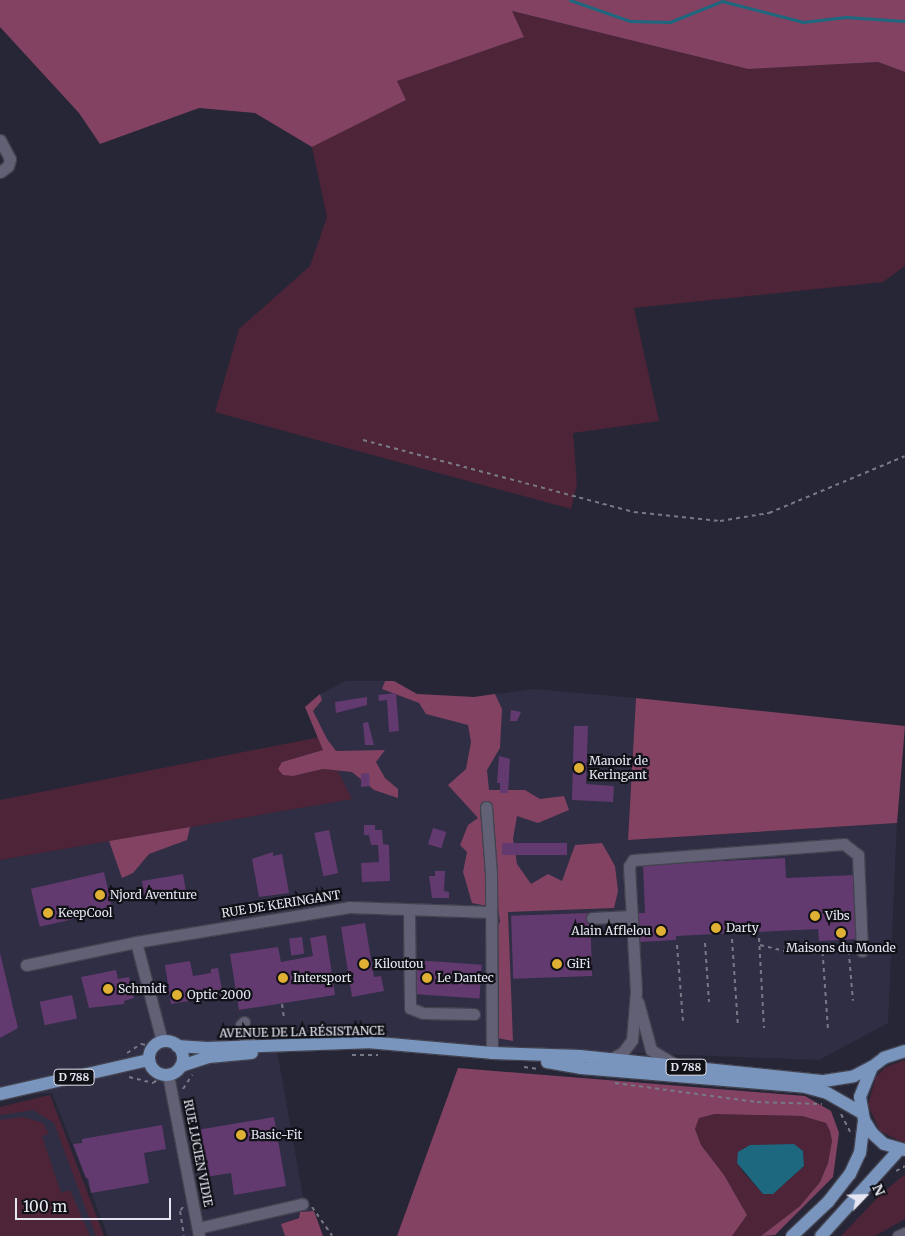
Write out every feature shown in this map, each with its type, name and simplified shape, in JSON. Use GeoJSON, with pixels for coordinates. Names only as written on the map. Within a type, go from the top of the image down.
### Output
{"type":"FeatureCollection","features":[{"type":"Feature","properties":{"kind":"main road"},"geometry":{"type":"LineString","coordinates":[[162,1041],[178,1046],[182,1055],[181,1066],[166,1075],[153,1070],[148,1060],[153,1046],[162,1041]]}},
{"type":"Feature","properties":{"kind":"main road","name":"AVENUE DE LA RÉSISTANCE"},"geometry":{"type":"LineString","coordinates":[[178,1046],[367,1042],[495,1053],[610,1059],[824,1081],[854,1076],[872,1067],[884,1058],[905,1051]]}},
{"type":"Feature","properties":{"kind":"main road","name":"AVENUE DE LA RÉSISTANCE"},"geometry":{"type":"LineString","coordinates":[[181,1066],[208,1057],[268,1052],[427,1048]]}},
{"type":"Feature","properties":{"kind":"main road","name":"AVENUE DE LA RÉSISTANCE"},"geometry":{"type":"LineString","coordinates":[[495,1053],[581,1068],[805,1087],[827,1093],[863,1116],[872,1133],[902,1150]]}},
{"type":"Feature","properties":{"kind":"main road","name":"D 788"},"geometry":{"type":"LineString","coordinates":[[0,1094],[148,1060]]}},
{"type":"Feature","properties":{"kind":"main road"},"geometry":{"type":"LineString","coordinates":[[792,1236],[828,1202],[850,1174],[860,1153],[863,1116],[860,1097],[872,1067]]}},
{"type":"Feature","properties":{"kind":"main road"},"geometry":{"type":"LineString","coordinates":[[821,1236],[884,1166],[902,1150]]}},
{"type":"Feature","properties":{"kind":"street"},"geometry":{"type":"LineString","coordinates":[[0,140],[10,159],[6,169],[0,172]]}},
{"type":"Feature","properties":{"kind":"street"},"geometry":{"type":"LineString","coordinates":[[486,807],[492,912],[495,1053]]}},
{"type":"Feature","properties":{"kind":"street"},"geometry":{"type":"LineString","coordinates":[[610,1059],[632,1040],[636,991],[629,866],[634,860],[844,844],[858,856],[862,951]]}},
{"type":"Feature","properties":{"kind":"street","name":"RUE DE KERINGANT"},"geometry":{"type":"LineString","coordinates":[[26,965],[136,942],[349,907],[409,911],[492,912]]}},
{"type":"Feature","properties":{"kind":"street"},"geometry":{"type":"LineString","coordinates":[[409,911],[410,1008],[423,1012],[474,1014]]}},
{"type":"Feature","properties":{"kind":"street"},"geometry":{"type":"LineString","coordinates":[[592,918],[632,916]]}},
{"type":"Feature","properties":{"kind":"street"},"geometry":{"type":"LineString","coordinates":[[136,942],[162,1041]]}},
{"type":"Feature","properties":{"kind":"street"},"geometry":{"type":"LineString","coordinates":[[636,991],[652,1050],[677,1066]]}},
{"type":"Feature","properties":{"kind":"street"},"geometry":{"type":"LineString","coordinates":[[244,1022],[241,1026],[243,1036],[253,1045]]}},
{"type":"Feature","properties":{"kind":"street","name":"RUE LUCIEN VIDIE"},"geometry":{"type":"LineString","coordinates":[[166,1075],[199,1232]]}},
{"type":"Feature","properties":{"kind":"street"},"geometry":{"type":"LineString","coordinates":[[199,1232],[302,1204]]}},
{"type":"Feature","properties":{"kind":"street"},"geometry":{"type":"LineString","coordinates":[[898,1236],[905,1233]]}},
{"type":"Feature","properties":{"kind":"path"},"geometry":{"type":"LineString","coordinates":[[363,440],[634,512],[720,521],[769,512],[905,456]]}},
{"type":"Feature","properties":{"kind":"path"},"geometry":{"type":"LineString","coordinates":[[759,938],[764,1028]]}},
{"type":"Feature","properties":{"kind":"path"},"geometry":{"type":"LineString","coordinates":[[732,939],[738,1026]]}},
{"type":"Feature","properties":{"kind":"path"},"geometry":{"type":"LineString","coordinates":[[705,943],[709,1002]]}},
{"type":"Feature","properties":{"kind":"path"},"geometry":{"type":"LineString","coordinates":[[848,943],[853,1001]]}},
{"type":"Feature","properties":{"kind":"path"},"geometry":{"type":"LineString","coordinates":[[822,944],[828,1029]]}},
{"type":"Feature","properties":{"kind":"path"},"geometry":{"type":"LineString","coordinates":[[677,945],[682,1020]]}},
{"type":"Feature","properties":{"kind":"path"},"geometry":{"type":"LineString","coordinates":[[759,945],[784,951],[822,948]]}},
{"type":"Feature","properties":{"kind":"path"},"geometry":{"type":"LineString","coordinates":[[282,1004],[284,1019]]}},
{"type":"Feature","properties":{"kind":"path"},"geometry":{"type":"LineString","coordinates":[[343,1055],[382,1056]]}},
{"type":"Feature","properties":{"kind":"path"},"geometry":{"type":"LineString","coordinates":[[522,1066],[540,1070]]}},
{"type":"Feature","properties":{"kind":"path"},"geometry":{"type":"LineString","coordinates":[[183,1095],[188,1080],[197,1068]]}},
{"type":"Feature","properties":{"kind":"path"},"geometry":{"type":"LineString","coordinates":[[124,1076],[153,1083],[166,1075]]}},
{"type":"Feature","properties":{"kind":"path"},"geometry":{"type":"LineString","coordinates":[[614,1083],[757,1102],[826,1104]]}},
{"type":"Feature","properties":{"kind":"path"},"geometry":{"type":"LineString","coordinates":[[838,1111],[850,1127],[850,1134]]}},
{"type":"Feature","properties":{"kind":"path"},"geometry":{"type":"LineString","coordinates":[[884,1166],[893,1171],[905,1166]]}},
{"type":"Feature","properties":{"kind":"path"},"geometry":{"type":"LineString","coordinates":[[302,1204],[312,1207],[332,1236]]}},
{"type":"Feature","properties":{"kind":"shaded area"},"geometry":{"type":"Polygon","coordinates":[[[0,0],[905,0],[905,72],[878,62],[748,69],[512,11],[524,37],[397,81],[406,100],[312,147],[255,113],[199,108],[100,144],[79,113],[0,27],[0,0]]]}},
{"type":"Feature","properties":{"kind":"shaded area"},"geometry":{"type":"Polygon","coordinates":[[[511,11],[748,69],[878,62],[905,72],[905,266],[883,282],[634,308],[659,421],[573,433],[577,484],[571,509],[215,412],[239,329],[310,266],[327,217],[312,147],[406,100],[396,81],[524,37],[511,11]]]}},
{"type":"Feature","properties":{"kind":"shaded area"},"geometry":{"type":"Polygon","coordinates":[[[346,681],[394,681],[417,694],[474,697],[534,689],[636,698],[628,840],[897,823],[888,1023],[819,1060],[275,1039],[304,1202],[314,1211],[300,1212],[299,1217],[281,1224],[285,1236],[108,1236],[52,1093],[0,1097],[0,860],[351,799],[323,750],[305,707],[320,694],[346,681]]]}},
{"type":"Feature","properties":{"kind":"shaded area"},"geometry":{"type":"Polygon","coordinates":[[[385,681],[394,681],[417,694],[474,697],[495,694],[502,709],[500,748],[487,770],[489,790],[525,790],[540,799],[564,796],[569,810],[538,823],[517,816],[513,839],[517,864],[531,884],[548,874],[562,881],[575,845],[602,843],[615,866],[618,891],[614,908],[508,912],[513,1041],[492,1037],[486,937],[500,922],[498,908],[472,903],[463,872],[467,852],[460,845],[468,825],[478,818],[448,785],[466,769],[471,742],[468,725],[426,714],[419,703],[382,689],[385,681]]]}},
{"type":"Feature","properties":{"kind":"shaded area"},"geometry":{"type":"Polygon","coordinates":[[[320,694],[322,700],[313,711],[327,739],[336,751],[385,750],[376,762],[385,778],[398,789],[398,798],[374,790],[352,772],[323,769],[293,776],[283,775],[278,769],[282,762],[323,750],[305,707],[320,694]]]}},
{"type":"Feature","properties":{"kind":"shaded area"},"geometry":{"type":"Polygon","coordinates":[[[636,698],[905,726],[897,823],[628,840],[636,698]]]}},
{"type":"Feature","properties":{"kind":"shaded area"},"geometry":{"type":"Polygon","coordinates":[[[320,737],[323,750],[282,762],[293,776],[323,769],[338,771],[352,799],[0,860],[0,800],[320,737]]]}},
{"type":"Feature","properties":{"kind":"shaded area"},"geometry":{"type":"Polygon","coordinates":[[[190,827],[187,840],[149,854],[133,873],[122,878],[109,841],[190,827]]]}},
{"type":"Feature","properties":{"kind":"shaded area"},"geometry":{"type":"Polygon","coordinates":[[[905,1060],[904,1143],[880,1131],[868,1105],[876,1077],[886,1067],[905,1060]]]}},
{"type":"Feature","properties":{"kind":"shaded area"},"geometry":{"type":"Polygon","coordinates":[[[458,1068],[805,1096],[831,1111],[839,1133],[833,1177],[775,1235],[761,1236],[800,1206],[820,1182],[828,1163],[832,1141],[830,1131],[826,1123],[802,1116],[715,1114],[699,1118],[695,1129],[701,1145],[724,1175],[747,1215],[732,1236],[397,1236],[458,1068]]]}},
{"type":"Feature","properties":{"kind":"shaded area"},"geometry":{"type":"Polygon","coordinates":[[[50,1095],[104,1236],[0,1236],[0,1107],[50,1095]]]}},
{"type":"Feature","properties":{"kind":"shaded area"},"geometry":{"type":"Polygon","coordinates":[[[50,1095],[104,1236],[96,1236],[54,1123],[33,1110],[0,1115],[0,1107],[50,1095]]]}},
{"type":"Feature","properties":{"kind":"shaded area"},"geometry":{"type":"Polygon","coordinates":[[[715,1114],[802,1116],[826,1123],[832,1141],[828,1163],[820,1182],[800,1206],[761,1236],[732,1236],[747,1215],[724,1175],[701,1145],[695,1129],[699,1118],[715,1114]],[[750,1145],[741,1170],[763,1194],[773,1194],[804,1166],[803,1152],[794,1145],[750,1145]]]}},
{"type":"Feature","properties":{"kind":"shaded area"},"geometry":{"type":"Polygon","coordinates":[[[23,1117],[43,1123],[49,1134],[42,1136],[61,1193],[70,1190],[90,1236],[0,1236],[0,1120],[23,1117]]]}},
{"type":"Feature","properties":{"kind":"shaded area"},"geometry":{"type":"Polygon","coordinates":[[[905,1174],[905,1219],[875,1236],[841,1236],[881,1194],[905,1174]]]}},
{"type":"Feature","properties":{"kind":"shaded area"},"geometry":{"type":"Polygon","coordinates":[[[314,1211],[323,1236],[285,1236],[281,1224],[299,1218],[300,1212],[314,1211]]]}},
{"type":"Feature","properties":{"kind":"water"},"geometry":{"type":"Polygon","coordinates":[[[794,1144],[803,1151],[804,1166],[773,1194],[763,1194],[737,1163],[738,1152],[750,1145],[794,1144]]]}},
{"type":"Feature","properties":{"kind":"building"},"geometry":{"type":"Polygon","coordinates":[[[396,693],[399,731],[389,732],[387,700],[379,701],[378,695],[396,693]]]}},
{"type":"Feature","properties":{"kind":"building"},"geometry":{"type":"Polygon","coordinates":[[[367,697],[367,705],[336,713],[335,702],[367,697]]]}},
{"type":"Feature","properties":{"kind":"building"},"geometry":{"type":"Polygon","coordinates":[[[511,710],[521,712],[517,721],[510,721],[511,710]]]}},
{"type":"Feature","properties":{"kind":"building"},"geometry":{"type":"Polygon","coordinates":[[[368,722],[374,745],[365,745],[363,723],[368,722]]]}},
{"type":"Feature","properties":{"kind":"building","name":"Manoir de Keringant"},"geometry":{"type":"Polygon","coordinates":[[[574,726],[588,726],[586,784],[614,786],[613,802],[572,800],[574,726]]]}},
{"type":"Feature","properties":{"kind":"building"},"geometry":{"type":"Polygon","coordinates":[[[499,756],[510,759],[508,793],[500,793],[500,783],[497,783],[499,756]]]}},
{"type":"Feature","properties":{"kind":"building"},"geometry":{"type":"Polygon","coordinates":[[[369,773],[370,786],[361,787],[361,774],[369,773]]]}},
{"type":"Feature","properties":{"kind":"building"},"geometry":{"type":"Polygon","coordinates":[[[364,825],[375,825],[375,830],[382,830],[383,844],[389,845],[390,881],[362,882],[361,863],[379,862],[378,845],[371,845],[369,835],[364,835],[364,825]]]}},
{"type":"Feature","properties":{"kind":"building"},"geometry":{"type":"Polygon","coordinates":[[[433,828],[446,832],[441,848],[428,844],[433,828]]]}},
{"type":"Feature","properties":{"kind":"building"},"geometry":{"type":"Polygon","coordinates":[[[329,830],[338,873],[323,876],[314,833],[329,830]]]}},
{"type":"Feature","properties":{"kind":"building"},"geometry":{"type":"Polygon","coordinates":[[[502,843],[567,843],[567,855],[502,855],[502,843]]]}},
{"type":"Feature","properties":{"kind":"building"},"geometry":{"type":"Polygon","coordinates":[[[273,852],[273,856],[282,854],[289,893],[259,897],[252,859],[273,852]]]}},
{"type":"Feature","properties":{"kind":"building"},"geometry":{"type":"Polygon","coordinates":[[[785,858],[786,878],[856,875],[859,939],[819,941],[818,929],[676,936],[676,940],[639,942],[638,913],[645,913],[643,865],[785,858]]]}},
{"type":"Feature","properties":{"kind":"building"},"geometry":{"type":"Polygon","coordinates":[[[435,871],[445,871],[444,891],[449,892],[449,898],[432,898],[429,876],[435,876],[435,871]]]}},
{"type":"Feature","properties":{"kind":"building"},"geometry":{"type":"Polygon","coordinates":[[[104,872],[113,910],[40,927],[31,889],[104,872]]]}},
{"type":"Feature","properties":{"kind":"building"},"geometry":{"type":"Polygon","coordinates":[[[183,874],[187,897],[145,901],[142,881],[183,874]]]}},
{"type":"Feature","properties":{"kind":"building"},"geometry":{"type":"Polygon","coordinates":[[[590,913],[592,976],[513,979],[511,916],[590,913]]]}},
{"type":"Feature","properties":{"kind":"building"},"geometry":{"type":"Polygon","coordinates":[[[365,923],[374,977],[381,976],[384,991],[352,997],[341,927],[365,923]]]}},
{"type":"Feature","properties":{"kind":"building","name":"Intersport"},"geometry":{"type":"Polygon","coordinates":[[[326,935],[335,995],[239,1010],[230,954],[278,947],[281,962],[313,956],[310,938],[326,935]]]}},
{"type":"Feature","properties":{"kind":"building"},"geometry":{"type":"Polygon","coordinates":[[[302,937],[304,954],[291,955],[289,939],[302,937]]]}},
{"type":"Feature","properties":{"kind":"building"},"geometry":{"type":"Polygon","coordinates":[[[0,953],[18,1028],[0,1038],[0,953]]]}},
{"type":"Feature","properties":{"kind":"building"},"geometry":{"type":"Polygon","coordinates":[[[415,960],[482,965],[479,999],[413,994],[415,960]]]}},
{"type":"Feature","properties":{"kind":"building"},"geometry":{"type":"Polygon","coordinates":[[[190,961],[193,976],[211,973],[211,969],[218,968],[223,995],[171,1004],[165,965],[190,961]]]}},
{"type":"Feature","properties":{"kind":"building","name":"Schmidt"},"geometry":{"type":"Polygon","coordinates":[[[116,970],[118,979],[129,977],[134,998],[124,1001],[124,1004],[89,1008],[81,977],[116,970]]]}},
{"type":"Feature","properties":{"kind":"building"},"geometry":{"type":"Polygon","coordinates":[[[72,995],[77,1018],[45,1025],[40,1002],[72,995]]]}},
{"type":"Feature","properties":{"kind":"building"},"geometry":{"type":"Polygon","coordinates":[[[274,1117],[286,1186],[234,1195],[231,1173],[205,1177],[197,1130],[274,1117]]]}},
{"type":"Feature","properties":{"kind":"building"},"geometry":{"type":"Polygon","coordinates":[[[162,1125],[166,1149],[144,1153],[149,1183],[91,1193],[88,1178],[86,1178],[73,1144],[82,1143],[82,1139],[162,1125]]]}},
{"type":"Feature","properties":{"kind":"waterway"},"geometry":{"type":"LineString","coordinates":[[570,0],[630,21],[670,22],[722,1],[803,22],[846,17],[905,21]]}},
{"type":"Feature","properties":{"kind":"place","name":"Manoir de Keringant"},"geometry":{"type":"Point","coordinates":[579,768]}},
{"type":"Feature","properties":{"kind":"place","name":"Njord Aventure"},"geometry":{"type":"Point","coordinates":[100,895]}},
{"type":"Feature","properties":{"kind":"place","name":"KeepCool"},"geometry":{"type":"Point","coordinates":[48,913]}},
{"type":"Feature","properties":{"kind":"place","name":"Vibs"},"geometry":{"type":"Point","coordinates":[815,916]}},
{"type":"Feature","properties":{"kind":"place","name":"Darty"},"geometry":{"type":"Point","coordinates":[716,928]}},
{"type":"Feature","properties":{"kind":"place","name":"Alain Afflelou"},"geometry":{"type":"Point","coordinates":[661,931]}},
{"type":"Feature","properties":{"kind":"place","name":"Maisons du Monde"},"geometry":{"type":"Point","coordinates":[841,933]}},
{"type":"Feature","properties":{"kind":"place","name":"Kiloutou"},"geometry":{"type":"Point","coordinates":[364,964]}},
{"type":"Feature","properties":{"kind":"place","name":"GiFi"},"geometry":{"type":"Point","coordinates":[557,964]}},
{"type":"Feature","properties":{"kind":"place","name":"Intersport"},"geometry":{"type":"Point","coordinates":[283,978]}},
{"type":"Feature","properties":{"kind":"place","name":"Le Dantec"},"geometry":{"type":"Point","coordinates":[427,978]}},
{"type":"Feature","properties":{"kind":"place","name":"Schmidt"},"geometry":{"type":"Point","coordinates":[108,989]}},
{"type":"Feature","properties":{"kind":"place","name":"Optic 2000"},"geometry":{"type":"Point","coordinates":[177,995]}},
{"type":"Feature","properties":{"kind":"place","name":"Basic-Fit"},"geometry":{"type":"Point","coordinates":[241,1135]}}]}
